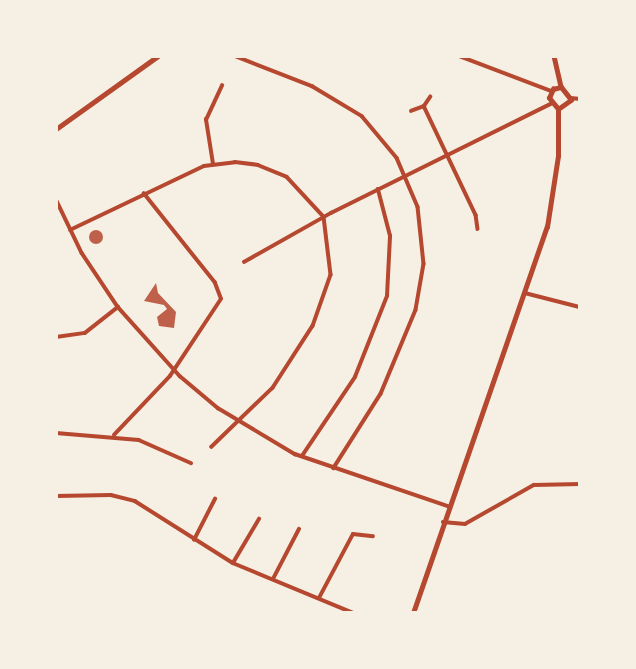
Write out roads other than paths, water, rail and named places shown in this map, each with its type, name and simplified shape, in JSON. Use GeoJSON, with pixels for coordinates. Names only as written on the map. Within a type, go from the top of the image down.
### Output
{"type":"FeatureCollection","features":[{"type":"Feature","properties":{"kind":"main road"},"geometry":{"type":"LineString","coordinates":[[56,129],[158,56]]}},
{"type":"Feature","properties":{"kind":"main road"},"geometry":{"type":"LineString","coordinates":[[554,56],[561,87],[571,98],[566,107],[558,109],[551,104],[551,91],[561,87]]}},
{"type":"Feature","properties":{"kind":"main road"},"geometry":{"type":"LineString","coordinates":[[413,613],[448,506],[525,293],[551,204],[558,109]]}},
{"type":"Feature","properties":{"kind":"street"},"geometry":{"type":"LineString","coordinates":[[235,56],[312,86],[353,108],[380,134],[407,176],[424,237],[420,294],[391,373],[334,468]]}},
{"type":"Feature","properties":{"kind":"street"},"geometry":{"type":"LineString","coordinates":[[459,56],[551,91]]}},
{"type":"Feature","properties":{"kind":"street"},"geometry":{"type":"LineString","coordinates":[[213,164],[206,120],[222,85]]}},
{"type":"Feature","properties":{"kind":"street"},"geometry":{"type":"LineString","coordinates":[[411,111],[424,106],[430,97]]}},
{"type":"Feature","properties":{"kind":"street"},"geometry":{"type":"LineString","coordinates":[[571,98],[580,99]]}},
{"type":"Feature","properties":{"kind":"street"},"geometry":{"type":"LineString","coordinates":[[243,262],[324,217],[448,158],[551,104]]}},
{"type":"Feature","properties":{"kind":"street"},"geometry":{"type":"LineString","coordinates":[[424,106],[476,215],[478,229]]}},
{"type":"Feature","properties":{"kind":"street"},"geometry":{"type":"LineString","coordinates":[[70,230],[213,164],[247,163],[272,169],[299,186],[324,217],[332,262],[324,298],[291,363],[241,424],[212,447]]}},
{"type":"Feature","properties":{"kind":"street"},"geometry":{"type":"LineString","coordinates":[[302,456],[355,377],[385,303],[391,251],[378,190]]}},
{"type":"Feature","properties":{"kind":"street"},"geometry":{"type":"LineString","coordinates":[[114,435],[174,369],[218,308],[221,293],[144,194]]}},
{"type":"Feature","properties":{"kind":"street"},"geometry":{"type":"LineString","coordinates":[[56,199],[70,230],[118,307],[174,369],[241,424],[302,456],[448,506]]}},
{"type":"Feature","properties":{"kind":"street"},"geometry":{"type":"LineString","coordinates":[[525,293],[580,307]]}},
{"type":"Feature","properties":{"kind":"street"},"geometry":{"type":"LineString","coordinates":[[56,337],[85,333],[118,307]]}},
{"type":"Feature","properties":{"kind":"street"},"geometry":{"type":"LineString","coordinates":[[56,433],[114,435],[139,440],[191,463]]}},
{"type":"Feature","properties":{"kind":"street"},"geometry":{"type":"LineString","coordinates":[[443,522],[465,524],[534,485],[580,484]]}},
{"type":"Feature","properties":{"kind":"street"},"geometry":{"type":"LineString","coordinates":[[56,496],[111,495],[135,501],[233,563],[355,613]]}},
{"type":"Feature","properties":{"kind":"street"},"geometry":{"type":"LineString","coordinates":[[194,540],[215,499]]}},
{"type":"Feature","properties":{"kind":"street"},"geometry":{"type":"LineString","coordinates":[[233,563],[260,519]]}},
{"type":"Feature","properties":{"kind":"street"},"geometry":{"type":"LineString","coordinates":[[273,579],[299,529]]}},
{"type":"Feature","properties":{"kind":"street"},"geometry":{"type":"LineString","coordinates":[[319,598],[354,534],[373,536]]}}]}
